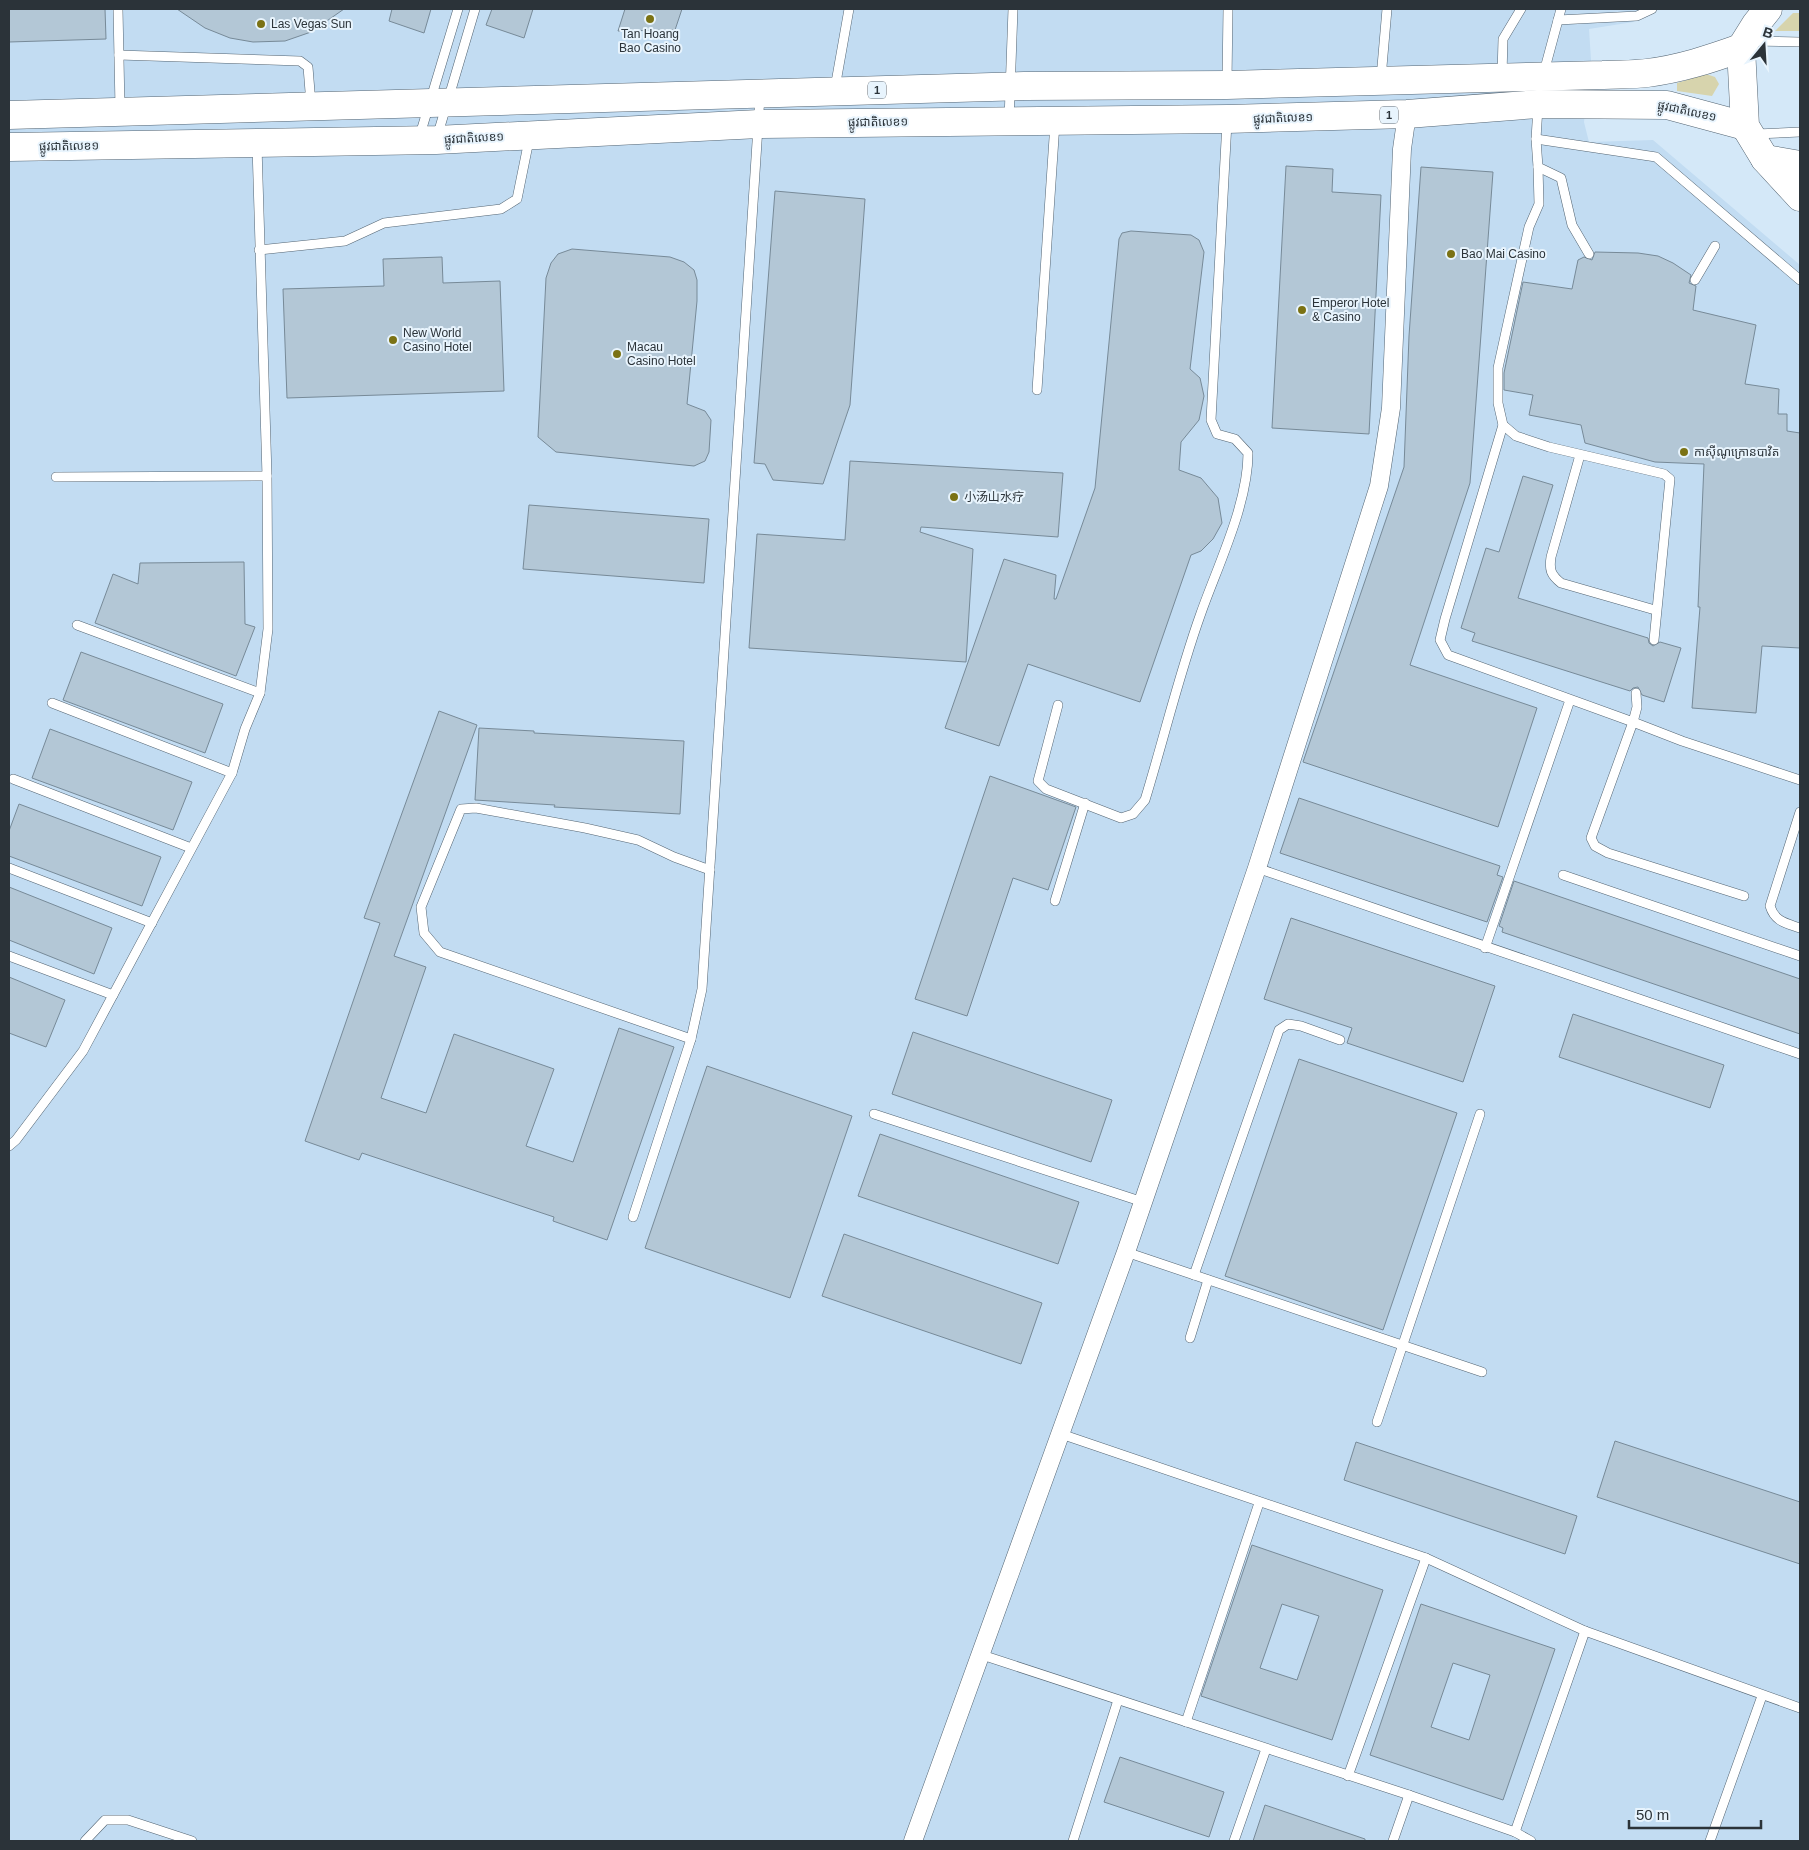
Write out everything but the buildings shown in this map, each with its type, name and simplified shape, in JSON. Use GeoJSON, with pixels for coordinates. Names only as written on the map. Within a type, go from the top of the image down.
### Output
{"type":"FeatureCollection","features":[{"type":"Feature","properties":{"kind":"highway","name":"ផ្លូវជាតិលេខ១"},"geometry":{"type":"LineString","coordinates":[[9,147],[427,140],[759,124],[1227,119],[1407,114],[1540,90],[1644,74],[1706,61],[1782,9]]}},
{"type":"Feature","properties":{"kind":"highway"},"geometry":{"type":"LineString","coordinates":[[1753,30],[1747,130],[1766,159],[1800,197]]}},
{"type":"Feature","properties":{"kind":"highway","name":"ផ្លូវជាតិលេខ១"},"geometry":{"type":"LineString","coordinates":[[9,115],[1010,86],[1227,84],[1502,78],[1540,90],[1667,105],[1747,130]]}},
{"type":"Feature","properties":{"kind":"highway"},"geometry":{"type":"LineString","coordinates":[[1766,159],[1800,164]]}},
{"type":"Feature","properties":{"kind":"street"},"geometry":{"type":"LineString","coordinates":[[913,1841],[979,1654],[1126,1252],[1257,868],[1379,486],[1392,408],[1402,149],[1407,114]]}},
{"type":"Feature","properties":{"kind":"lane"},"geometry":{"type":"LineString","coordinates":[[118,9],[120,111]]}},
{"type":"Feature","properties":{"kind":"lane"},"geometry":{"type":"LineString","coordinates":[[427,140],[438,103],[458,9]]}},
{"type":"Feature","properties":{"kind":"lane"},"geometry":{"type":"LineString","coordinates":[[427,140],[438,103],[475,9]]}},
{"type":"Feature","properties":{"kind":"lane"},"geometry":{"type":"LineString","coordinates":[[835,91],[848,9]]}},
{"type":"Feature","properties":{"kind":"lane"},"geometry":{"type":"LineString","coordinates":[[1009,120],[1013,9]]}},
{"type":"Feature","properties":{"kind":"lane"},"geometry":{"type":"LineString","coordinates":[[1227,84],[1228,9]]}},
{"type":"Feature","properties":{"kind":"lane"},"geometry":{"type":"LineString","coordinates":[[1381,80],[1387,9]]}},
{"type":"Feature","properties":{"kind":"lane"},"geometry":{"type":"LineString","coordinates":[[1502,78],[1503,40],[1521,9]]}},
{"type":"Feature","properties":{"kind":"lane"},"geometry":{"type":"LineString","coordinates":[[1561,9],[1540,90],[1536,139],[1539,204],[1529,227],[1498,368],[1498,403],[1504,425],[1440,640],[1448,655],[1682,741],[1800,780]]}},
{"type":"Feature","properties":{"kind":"lane"},"geometry":{"type":"LineString","coordinates":[[1558,20],[1638,16],[1652,9]]}},
{"type":"Feature","properties":{"kind":"lane"},"geometry":{"type":"LineString","coordinates":[[1753,30],[1800,42]]}},
{"type":"Feature","properties":{"kind":"lane"},"geometry":{"type":"LineString","coordinates":[[119,55],[300,61],[308,67],[311,106]]}},
{"type":"Feature","properties":{"kind":"lane"},"geometry":{"type":"LineString","coordinates":[[633,1217],[691,1039],[702,989],[760,93]]}},
{"type":"Feature","properties":{"kind":"lane"},"geometry":{"type":"LineString","coordinates":[[1058,705],[1038,781],[1046,789],[1121,818],[1133,814],[1145,800],[1200,614],[1230,535],[1248,471],[1248,453],[1234,439],[1218,434],[1211,420],[1227,119]]}},
{"type":"Feature","properties":{"kind":"lane"},"geometry":{"type":"LineString","coordinates":[[1037,390],[1055,120]]}},
{"type":"Feature","properties":{"kind":"lane"},"geometry":{"type":"LineString","coordinates":[[1747,130],[1800,132]]}},
{"type":"Feature","properties":{"kind":"lane"},"geometry":{"type":"LineString","coordinates":[[259,250],[345,241],[384,223],[501,209],[517,200],[530,134]]}},
{"type":"Feature","properties":{"kind":"lane"},"geometry":{"type":"LineString","coordinates":[[1536,139],[1656,157],[1800,280]]}},
{"type":"Feature","properties":{"kind":"lane"},"geometry":{"type":"LineString","coordinates":[[9,1146],[16,1140],[83,1052],[232,773],[245,729],[260,693],[268,629],[267,476],[257,143]]}},
{"type":"Feature","properties":{"kind":"lane"},"geometry":{"type":"LineString","coordinates":[[1538,167],[1561,178],[1572,225],[1589,254]]}},
{"type":"Feature","properties":{"kind":"lane"},"geometry":{"type":"LineString","coordinates":[[1695,280],[1715,246]]}},
{"type":"Feature","properties":{"kind":"lane"},"geometry":{"type":"LineString","coordinates":[[1504,425],[1516,436],[1580,455],[1664,474],[1670,479],[1655,610],[1654,640]]}},
{"type":"Feature","properties":{"kind":"lane"},"geometry":{"type":"LineString","coordinates":[[1580,455],[1551,557],[1549,568],[1552,576],[1561,583],[1655,610]]}},
{"type":"Feature","properties":{"kind":"lane"},"geometry":{"type":"LineString","coordinates":[[56,477],[267,476]]}},
{"type":"Feature","properties":{"kind":"lane"},"geometry":{"type":"LineString","coordinates":[[77,625],[260,693]]}},
{"type":"Feature","properties":{"kind":"lane"},"geometry":{"type":"LineString","coordinates":[[1636,693],[1637,707],[1633,722],[1591,838],[1595,846],[1608,853],[1744,896]]}},
{"type":"Feature","properties":{"kind":"lane"},"geometry":{"type":"LineString","coordinates":[[1485,948],[1570,700]]}},
{"type":"Feature","properties":{"kind":"lane"},"geometry":{"type":"LineString","coordinates":[[52,703],[232,773]]}},
{"type":"Feature","properties":{"kind":"lane"},"geometry":{"type":"LineString","coordinates":[[13,779],[191,848]]}},
{"type":"Feature","properties":{"kind":"lane"},"geometry":{"type":"LineString","coordinates":[[1055,901],[1084,803]]}},
{"type":"Feature","properties":{"kind":"lane"},"geometry":{"type":"LineString","coordinates":[[691,1039],[440,952],[424,933],[421,907],[461,809],[476,808],[585,828],[638,840],[674,857],[710,870]]}},
{"type":"Feature","properties":{"kind":"lane"},"geometry":{"type":"LineString","coordinates":[[1800,812],[1770,906],[1774,917],[1778,920],[1800,928]]}},
{"type":"Feature","properties":{"kind":"lane"},"geometry":{"type":"LineString","coordinates":[[9,868],[152,923]]}},
{"type":"Feature","properties":{"kind":"lane"},"geometry":{"type":"LineString","coordinates":[[1257,868],[1485,948],[1800,1054]]}},
{"type":"Feature","properties":{"kind":"lane"},"geometry":{"type":"LineString","coordinates":[[1563,875],[1800,956]]}},
{"type":"Feature","properties":{"kind":"lane"},"geometry":{"type":"LineString","coordinates":[[9,956],[113,995]]}},
{"type":"Feature","properties":{"kind":"lane"},"geometry":{"type":"LineString","coordinates":[[1194,1275],[1279,1030],[1288,1024],[1301,1026],[1340,1040]]}},
{"type":"Feature","properties":{"kind":"lane"},"geometry":{"type":"LineString","coordinates":[[874,1114],[1143,1202]]}},
{"type":"Feature","properties":{"kind":"lane"},"geometry":{"type":"LineString","coordinates":[[1377,1422],[1480,1114]]}},
{"type":"Feature","properties":{"kind":"lane"},"geometry":{"type":"LineString","coordinates":[[1126,1252],[1482,1372]]}},
{"type":"Feature","properties":{"kind":"lane"},"geometry":{"type":"LineString","coordinates":[[1190,1338],[1208,1280]]}},
{"type":"Feature","properties":{"kind":"lane"},"geometry":{"type":"LineString","coordinates":[[1060,1434],[1426,1558],[1585,1631],[1762,1696],[1800,1708]]}},
{"type":"Feature","properties":{"kind":"lane"},"geometry":{"type":"LineString","coordinates":[[1186,1722],[1259,1503]]}},
{"type":"Feature","properties":{"kind":"lane"},"geometry":{"type":"LineString","coordinates":[[1348,1776],[1426,1558]]}},
{"type":"Feature","properties":{"kind":"lane"},"geometry":{"type":"LineString","coordinates":[[1515,1832],[1585,1631]]}},
{"type":"Feature","properties":{"kind":"lane"},"geometry":{"type":"LineString","coordinates":[[979,1654],[1409,1795],[1515,1832],[1531,1841]]}},
{"type":"Feature","properties":{"kind":"lane"},"geometry":{"type":"LineString","coordinates":[[1710,1841],[1762,1696]]}},
{"type":"Feature","properties":{"kind":"lane"},"geometry":{"type":"LineString","coordinates":[[1073,1841],[1118,1700]]}},
{"type":"Feature","properties":{"kind":"lane"},"geometry":{"type":"LineString","coordinates":[[1234,1841],[1266,1749]]}},
{"type":"Feature","properties":{"kind":"lane"},"geometry":{"type":"LineString","coordinates":[[1393,1841],[1409,1795]]}},
{"type":"Feature","properties":{"kind":"lane"},"geometry":{"type":"LineString","coordinates":[[85,1841],[105,1820],[128,1820],[192,1841]]}},
{"type":"Feature","properties":{"kind":"shaded area"},"geometry":{"type":"Polygon","coordinates":[[[9,9],[1656,9],[1633,22],[1589,29],[1591,60],[1584,122],[1589,142],[1653,140],[1800,265],[1800,1841],[9,1841],[9,9]]]}},
{"type":"Feature","properties":{"kind":"shaded area"},"geometry":{"type":"Polygon","coordinates":[[[1793,13],[1800,13],[1800,31],[1775,31],[1793,13]]]}},
{"type":"Feature","properties":{"kind":"shaded area"},"geometry":{"type":"Polygon","coordinates":[[[1706,74],[1715,77],[1719,84],[1712,96],[1677,91],[1677,83],[1706,74]]]}},
{"type":"Feature","properties":{"kind":"place","name":"Tan Hoang Bao Casino"},"geometry":{"type":"Point","coordinates":[650,19]}},
{"type":"Feature","properties":{"kind":"place","name":"Las Vegas Sun"},"geometry":{"type":"Point","coordinates":[261,24]}},
{"type":"Feature","properties":{"kind":"place","name":"Bao Mai Casino"},"geometry":{"type":"Point","coordinates":[1451,254]}},
{"type":"Feature","properties":{"kind":"place","name":"Emperor Hotel & Casino"},"geometry":{"type":"Point","coordinates":[1302,310]}},
{"type":"Feature","properties":{"kind":"place","name":"New World Casino Hotel"},"geometry":{"type":"Point","coordinates":[393,340]}},
{"type":"Feature","properties":{"kind":"place","name":"Macau Casino Hotel"},"geometry":{"type":"Point","coordinates":[617,354]}},
{"type":"Feature","properties":{"kind":"place","name":"កាស៊ីណូក្រោនបាវិត"},"geometry":{"type":"Point","coordinates":[1684,452]}},
{"type":"Feature","properties":{"kind":"place","name":"小汤山水疗"},"geometry":{"type":"Point","coordinates":[954,497]}}]}
